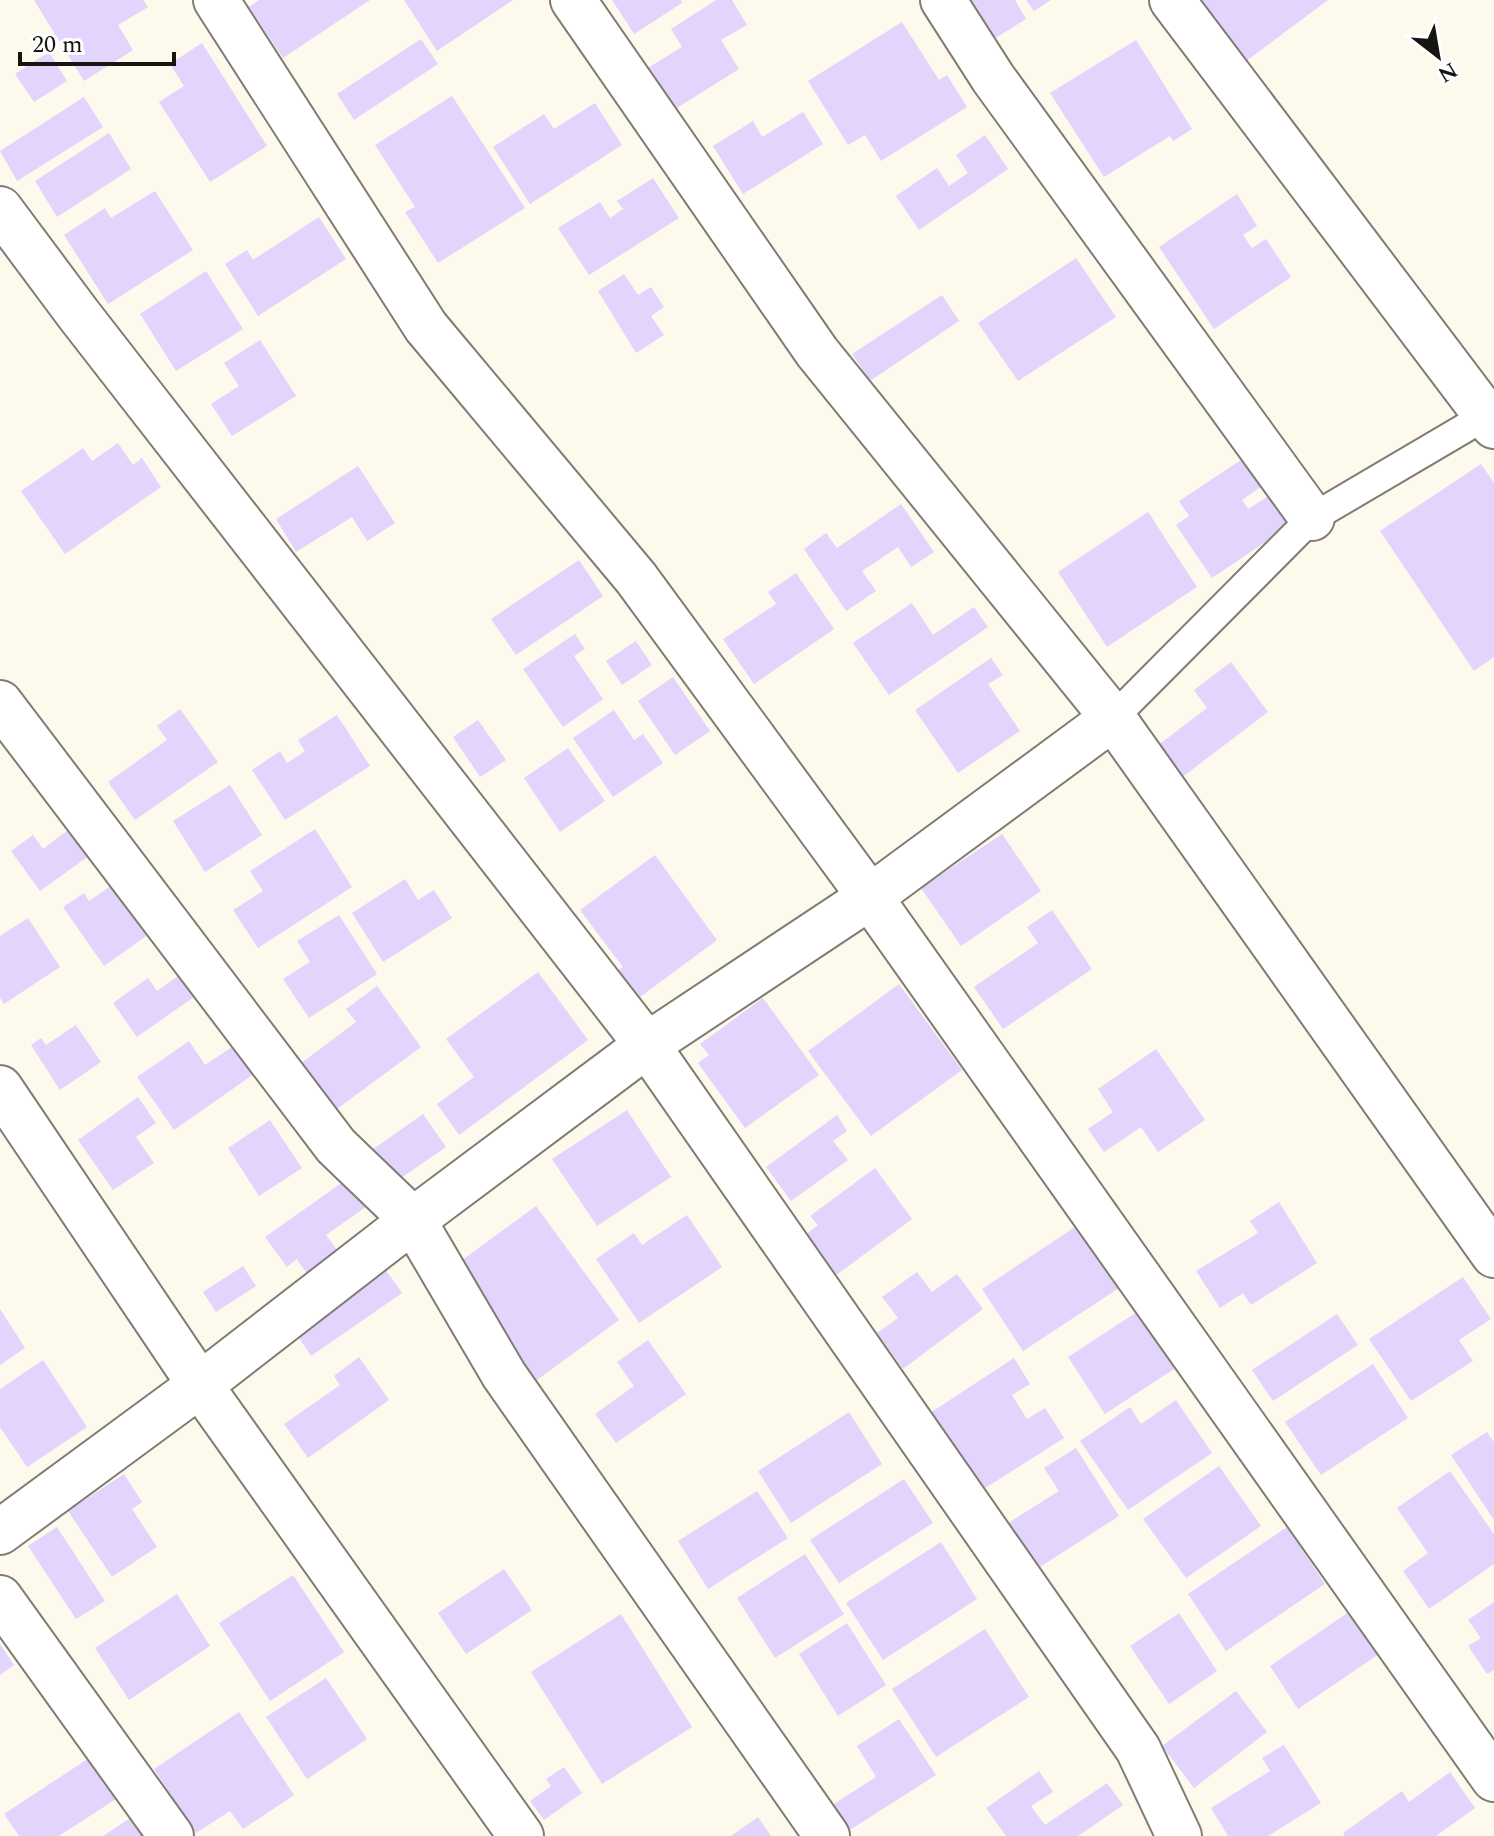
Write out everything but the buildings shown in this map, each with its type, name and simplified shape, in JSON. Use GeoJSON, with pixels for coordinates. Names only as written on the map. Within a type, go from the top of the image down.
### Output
{"type":"FeatureCollection","features":[{"type":"Feature","properties":{"kind":"street"},"geometry":{"type":"LineString","coordinates":[[216,0],[426,327],[636,578],[870,897],[1494,1779]]}},
{"type":"Feature","properties":{"kind":"street"},"geometry":{"type":"LineString","coordinates":[[573,0],[817,352],[1113,718],[1494,1255]]}},
{"type":"Feature","properties":{"kind":"street"},"geometry":{"type":"LineString","coordinates":[[943,0],[993,78],[1312,518]]}},
{"type":"Feature","properties":{"kind":"street"},"geometry":{"type":"LineString","coordinates":[[1172,0],[1491,420]]}},
{"type":"Feature","properties":{"kind":"street"},"geometry":{"type":"LineString","coordinates":[[0,209],[79,315],[647,1045],[1138,1749],[1179,1836]]}},
{"type":"Feature","properties":{"kind":"street"},"geometry":{"type":"LineString","coordinates":[[0,703],[336,1146],[413,1220],[504,1375],[827,1836]]}},
{"type":"Feature","properties":{"kind":"street"},"geometry":{"type":"LineString","coordinates":[[0,1532],[200,1385],[647,1045],[870,897],[1113,718]]}},
{"type":"Feature","properties":{"kind":"street"},"geometry":{"type":"LineString","coordinates":[[0,1088],[200,1385],[521,1836]]}},
{"type":"Feature","properties":{"kind":"street"},"geometry":{"type":"LineString","coordinates":[[0,1598],[171,1836]]}},
{"type":"Feature","properties":{"kind":"lane"},"geometry":{"type":"LineString","coordinates":[[1113,718],[1312,518],[1491,420]]}}]}
